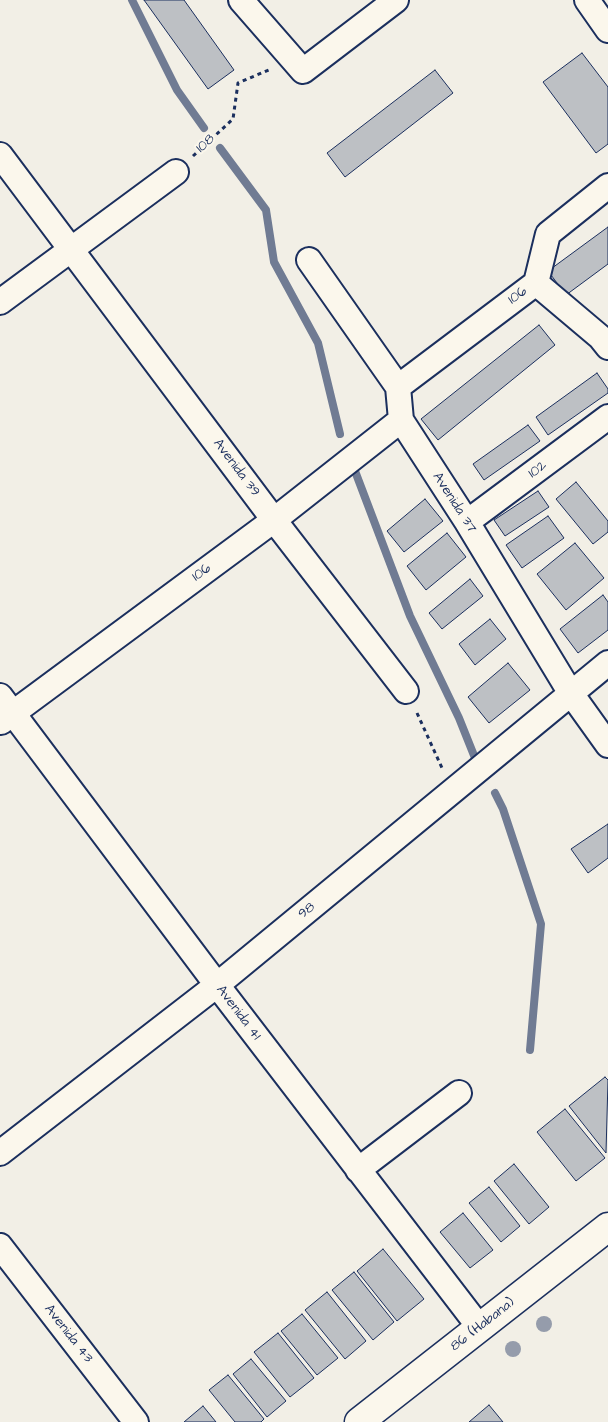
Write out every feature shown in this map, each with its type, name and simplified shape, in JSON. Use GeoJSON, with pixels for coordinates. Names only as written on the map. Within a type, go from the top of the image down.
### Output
{"type":"FeatureCollection","features":[{"type":"Feature","properties":{"kind":"main road","name":"86 (Habana)"},"geometry":{"type":"LineString","coordinates":[[359,1422],[608,1227]]}},
{"type":"Feature","properties":{"kind":"street"},"geometry":{"type":"LineString","coordinates":[[241,0],[303,72],[396,0]]}},
{"type":"Feature","properties":{"kind":"street"},"geometry":{"type":"LineString","coordinates":[[587,0],[608,30]]}},
{"type":"Feature","properties":{"kind":"street","name":"Avenida 39"},"geometry":{"type":"LineString","coordinates":[[0,155],[274,520],[406,691]]}},
{"type":"Feature","properties":{"kind":"street"},"geometry":{"type":"LineString","coordinates":[[0,302],[176,172]]}},
{"type":"Feature","properties":{"kind":"street","name":"106"},"geometry":{"type":"LineString","coordinates":[[398,387],[536,283],[548,234],[608,186]]}},
{"type":"Feature","properties":{"kind":"street","name":"Avenida 37"},"geometry":{"type":"LineString","coordinates":[[309,260],[398,387],[401,420],[467,522],[570,692],[608,745]]}},
{"type":"Feature","properties":{"kind":"street"},"geometry":{"type":"LineString","coordinates":[[536,283],[565,306],[608,347]]}},
{"type":"Feature","properties":{"kind":"street","name":"102"},"geometry":{"type":"LineString","coordinates":[[467,522],[608,417]]}},
{"type":"Feature","properties":{"kind":"street","name":"106"},"geometry":{"type":"LineString","coordinates":[[4,711],[274,520],[401,420]]}},
{"type":"Feature","properties":{"kind":"street","name":"98"},"geometry":{"type":"LineString","coordinates":[[0,1153],[217,985],[453,792],[608,662]]}},
{"type":"Feature","properties":{"kind":"street","name":"Avenida 41"},"geometry":{"type":"LineString","coordinates":[[4,711],[480,1328]]}},
{"type":"Feature","properties":{"kind":"street"},"geometry":{"type":"LineString","coordinates":[[358,1170],[459,1093]]}},
{"type":"Feature","properties":{"kind":"street","name":"Avenida 43"},"geometry":{"type":"LineString","coordinates":[[0,1246],[136,1422]]}},
{"type":"Feature","properties":{"kind":"path","name":"108"},"geometry":{"type":"LineString","coordinates":[[176,172],[233,119],[238,83],[275,68],[303,72]]}},
{"type":"Feature","properties":{"kind":"path"},"geometry":{"type":"LineString","coordinates":[[406,691],[453,792]]}},
{"type":"Feature","properties":{"kind":"building"},"geometry":{"type":"Polygon","coordinates":[[[144,0],[184,0],[234,70],[208,89],[144,0]]]}},
{"type":"Feature","properties":{"kind":"building"},"geometry":{"type":"Polygon","coordinates":[[[582,53],[608,87],[608,144],[596,153],[543,82],[582,53]]]}},
{"type":"Feature","properties":{"kind":"building"},"geometry":{"type":"Polygon","coordinates":[[[435,70],[453,93],[345,177],[327,153],[435,70]]]}},
{"type":"Feature","properties":{"kind":"building"},"geometry":{"type":"Polygon","coordinates":[[[608,227],[608,264],[566,295],[548,271],[608,227]]]}},
{"type":"Feature","properties":{"kind":"building"},"geometry":{"type":"Polygon","coordinates":[[[539,325],[555,345],[438,440],[421,419],[539,325]]]}},
{"type":"Feature","properties":{"kind":"building"},"geometry":{"type":"Polygon","coordinates":[[[597,373],[608,389],[608,393],[548,435],[536,417],[597,373]]]}},
{"type":"Feature","properties":{"kind":"building"},"geometry":{"type":"Polygon","coordinates":[[[528,425],[540,441],[484,480],[473,464],[528,425]]]}},
{"type":"Feature","properties":{"kind":"building"},"geometry":{"type":"Polygon","coordinates":[[[576,482],[608,521],[608,532],[593,544],[556,499],[576,482]]]}},
{"type":"Feature","properties":{"kind":"building"},"geometry":{"type":"Polygon","coordinates":[[[538,491],[549,507],[505,536],[494,520],[538,491]]]}},
{"type":"Feature","properties":{"kind":"building"},"geometry":{"type":"Polygon","coordinates":[[[425,499],[443,521],[404,552],[387,531],[425,499]]]}},
{"type":"Feature","properties":{"kind":"building"},"geometry":{"type":"Polygon","coordinates":[[[548,516],[564,538],[522,568],[506,545],[548,516]]]}},
{"type":"Feature","properties":{"kind":"building"},"geometry":{"type":"Polygon","coordinates":[[[447,533],[466,557],[426,590],[407,566],[447,533]]]}},
{"type":"Feature","properties":{"kind":"building"},"geometry":{"type":"Polygon","coordinates":[[[575,543],[604,578],[566,610],[537,574],[575,543]]]}},
{"type":"Feature","properties":{"kind":"building"},"geometry":{"type":"Polygon","coordinates":[[[470,579],[483,596],[442,629],[429,613],[470,579]]]}},
{"type":"Feature","properties":{"kind":"building"},"geometry":{"type":"Polygon","coordinates":[[[603,595],[608,602],[608,630],[578,653],[560,629],[603,595]]]}},
{"type":"Feature","properties":{"kind":"building"},"geometry":{"type":"Polygon","coordinates":[[[490,619],[506,639],[475,665],[459,644],[490,619]]]}},
{"type":"Feature","properties":{"kind":"building"},"geometry":{"type":"Polygon","coordinates":[[[508,663],[530,690],[489,723],[468,697],[508,663]]]}},
{"type":"Feature","properties":{"kind":"building"},"geometry":{"type":"Polygon","coordinates":[[[608,824],[608,858],[588,873],[571,849],[608,824]]]}},
{"type":"Feature","properties":{"kind":"building"},"geometry":{"type":"Polygon","coordinates":[[[605,1077],[608,1080],[606,1153],[569,1106],[605,1077]]]}},
{"type":"Feature","properties":{"kind":"building"},"geometry":{"type":"Polygon","coordinates":[[[565,1109],[605,1158],[576,1181],[537,1132],[565,1109]]]}},
{"type":"Feature","properties":{"kind":"building"},"geometry":{"type":"Polygon","coordinates":[[[514,1164],[549,1207],[529,1224],[494,1181],[514,1164]]]}},
{"type":"Feature","properties":{"kind":"building"},"geometry":{"type":"Polygon","coordinates":[[[489,1187],[520,1226],[501,1242],[469,1203],[489,1187]]]}},
{"type":"Feature","properties":{"kind":"building"},"geometry":{"type":"Polygon","coordinates":[[[463,1213],[493,1250],[470,1268],[440,1232],[463,1213]]]}},
{"type":"Feature","properties":{"kind":"building"},"geometry":{"type":"Polygon","coordinates":[[[383,1249],[424,1299],[397,1321],[357,1271],[383,1249]]]}},
{"type":"Feature","properties":{"kind":"building"},"geometry":{"type":"Polygon","coordinates":[[[354,1272],[394,1322],[373,1340],[332,1290],[354,1272]]]}},
{"type":"Feature","properties":{"kind":"building"},"geometry":{"type":"Polygon","coordinates":[[[327,1292],[366,1341],[345,1359],[305,1310],[327,1292]]]}},
{"type":"Feature","properties":{"kind":"building"},"geometry":{"type":"Polygon","coordinates":[[[302,1314],[338,1358],[317,1375],[281,1331],[302,1314]]]}},
{"type":"Feature","properties":{"kind":"building"},"geometry":{"type":"Polygon","coordinates":[[[278,1333],[314,1378],[290,1397],[254,1352],[278,1333]]]}},
{"type":"Feature","properties":{"kind":"building"},"geometry":{"type":"Polygon","coordinates":[[[251,1359],[286,1401],[267,1417],[233,1374],[251,1359]]]}},
{"type":"Feature","properties":{"kind":"building"},"geometry":{"type":"Polygon","coordinates":[[[228,1375],[264,1419],[261,1422],[235,1422],[209,1390],[228,1375]]]}},
{"type":"Feature","properties":{"kind":"building"},"geometry":{"type":"Polygon","coordinates":[[[489,1405],[503,1422],[469,1422],[489,1405]]]}},
{"type":"Feature","properties":{"kind":"building"},"geometry":{"type":"Polygon","coordinates":[[[203,1406],[216,1422],[184,1422],[203,1406]]]}},
{"type":"Feature","properties":{"kind":"waterway"},"geometry":{"type":"LineString","coordinates":[[132,0],[177,90],[204,128]]}},
{"type":"Feature","properties":{"kind":"waterway"},"geometry":{"type":"LineString","coordinates":[[220,148],[266,210],[274,262],[318,343],[340,434]]}},
{"type":"Feature","properties":{"kind":"waterway"},"geometry":{"type":"LineString","coordinates":[[355,471],[410,616],[459,718],[475,758]]}},
{"type":"Feature","properties":{"kind":"waterway"},"geometry":{"type":"LineString","coordinates":[[495,793],[503,809],[541,924],[530,1050]]}}]}
